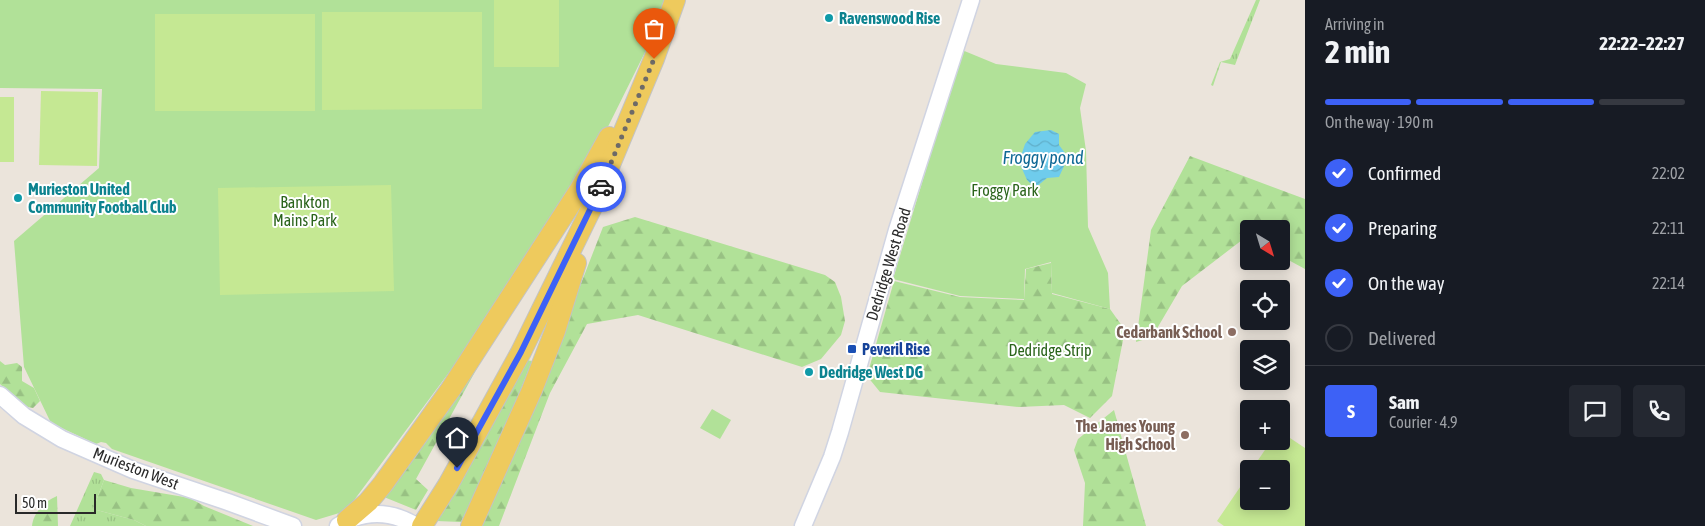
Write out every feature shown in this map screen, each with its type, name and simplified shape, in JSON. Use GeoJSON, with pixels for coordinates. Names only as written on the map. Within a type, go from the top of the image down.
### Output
{"type":"FeatureCollection","features":[{"type":"Feature","properties":{"kind":"main road"},"geometry":{"type":"LineString","coordinates":[[422,526],[448,485],[521,352],[594,203],[654,59],[675,0]]}},
{"type":"Feature","properties":{"kind":"main road"},"geometry":{"type":"LineString","coordinates":[[343,523],[368,502],[383,484],[451,389],[579,191],[654,59]]}},
{"type":"Feature","properties":{"kind":"main road"},"geometry":{"type":"LineString","coordinates":[[470,526],[539,373],[555,331],[594,203]]}},
{"type":"Feature","properties":{"kind":"street","name":"Dedridge West Road"},"geometry":{"type":"LineString","coordinates":[[803,526],[832,458],[897,230],[971,0]]}},
{"type":"Feature","properties":{"kind":"street","name":"Murieston West"},"geometry":{"type":"LineString","coordinates":[[0,395],[24,416],[62,439],[132,470],[228,502],[286,525]]}},
{"type":"Feature","properties":{"kind":"street"},"geometry":{"type":"LineString","coordinates":[[343,523],[366,514],[386,514],[405,519],[416,526]]}},
{"type":"Feature","properties":{"kind":"green space","name":"Bankton Mains Park"},"geometry":{"type":"Polygon","coordinates":[[[0,0],[669,0],[662,18],[586,171],[459,359],[346,511],[316,520],[112,449],[106,443],[96,444],[51,423],[24,367],[14,241],[99,168],[102,89],[0,88],[0,0]]]}},
{"type":"Feature","properties":{"kind":"green space"},"geometry":{"type":"Polygon","coordinates":[[[494,0],[559,0],[559,67],[494,67],[494,0]]]}},
{"type":"Feature","properties":{"kind":"green space"},"geometry":{"type":"Polygon","coordinates":[[[1256,0],[1260,0],[1235,65],[1221,62],[1213,86],[1211,85],[1220,62],[1230,59],[1256,0]]]}},
{"type":"Feature","properties":{"kind":"green space"},"geometry":{"type":"Polygon","coordinates":[[[322,12],[482,12],[482,109],[322,110],[322,12]]]}},
{"type":"Feature","properties":{"kind":"green space"},"geometry":{"type":"Polygon","coordinates":[[[155,14],[315,14],[315,111],[155,111],[155,14]]]}},
{"type":"Feature","properties":{"kind":"green space","name":"Froggy Park"},"geometry":{"type":"Polygon","coordinates":[[[962,50],[996,64],[1066,73],[1086,84],[1080,108],[1086,151],[1088,227],[1108,273],[1110,309],[1052,293],[1051,262],[1025,269],[1024,299],[960,296],[893,279],[962,50]]]}},
{"type":"Feature","properties":{"kind":"green space"},"geometry":{"type":"Polygon","coordinates":[[[41,91],[98,92],[97,166],[39,165],[41,91]]]}},
{"type":"Feature","properties":{"kind":"green space"},"geometry":{"type":"Polygon","coordinates":[[[0,97],[14,97],[14,162],[0,162],[0,97]]]}},
{"type":"Feature","properties":{"kind":"green space"},"geometry":{"type":"Polygon","coordinates":[[[1190,156],[1305,199],[1305,269],[1290,261],[1290,220],[1240,220],[1240,242],[1182,286],[1152,337],[1136,342],[1151,230],[1190,156]]]}},
{"type":"Feature","properties":{"kind":"green space"},"geometry":{"type":"Polygon","coordinates":[[[391,185],[394,291],[220,295],[218,188],[391,185]]]}},
{"type":"Feature","properties":{"kind":"green space"},"geometry":{"type":"Polygon","coordinates":[[[635,217],[825,275],[835,282],[841,297],[845,321],[841,335],[821,359],[802,367],[638,315],[587,324],[550,393],[499,526],[475,526],[545,376],[603,227],[635,217]]]}},
{"type":"Feature","properties":{"kind":"green space","name":"Dedridge Strip"},"geometry":{"type":"Polygon","coordinates":[[[1051,263],[1052,294],[1110,309],[1125,330],[1112,396],[1090,418],[1064,405],[1019,407],[880,392],[867,376],[894,281],[960,297],[1024,300],[1026,269],[1051,263]]]}},
{"type":"Feature","properties":{"kind":"green space"},"geometry":{"type":"Polygon","coordinates":[[[503,321],[416,479],[428,490],[416,510],[379,495],[503,321]]]}},
{"type":"Feature","properties":{"kind":"green space"},"geometry":{"type":"Polygon","coordinates":[[[526,360],[532,361],[500,442],[461,522],[436,521],[526,360]]]}},
{"type":"Feature","properties":{"kind":"green space"},"geometry":{"type":"Polygon","coordinates":[[[0,361],[5,365],[17,363],[22,367],[22,381],[34,388],[40,401],[33,408],[23,406],[0,384],[0,361]]]}},
{"type":"Feature","properties":{"kind":"green space"},"geometry":{"type":"Polygon","coordinates":[[[712,409],[731,420],[720,439],[700,428],[712,409]]]}},
{"type":"Feature","properties":{"kind":"green space"},"geometry":{"type":"Polygon","coordinates":[[[1114,410],[1146,526],[1083,526],[1085,483],[1074,450],[1078,439],[1114,410]]]}},
{"type":"Feature","properties":{"kind":"green space"},"geometry":{"type":"Polygon","coordinates":[[[1290,438],[1305,448],[1305,526],[1224,526],[1217,521],[1240,487],[1240,510],[1290,510],[1290,460],[1258,460],[1265,450],[1290,450],[1290,438]]]}},
{"type":"Feature","properties":{"kind":"green space"},"geometry":{"type":"Polygon","coordinates":[[[94,472],[101,474],[104,480],[93,509],[134,520],[146,526],[70,526],[94,472]]]}},
{"type":"Feature","properties":{"kind":"green space"},"geometry":{"type":"Polygon","coordinates":[[[104,480],[131,488],[190,498],[204,506],[253,526],[146,526],[134,520],[93,509],[104,480]]]}},
{"type":"Feature","properties":{"kind":"green space"},"geometry":{"type":"Polygon","coordinates":[[[57,496],[58,526],[32,526],[40,508],[57,496]]]}},
{"type":"Feature","properties":{"kind":"water","name":"Froggy pond"},"geometry":{"type":"Polygon","coordinates":[[[1051,130],[1059,134],[1059,145],[1065,153],[1065,164],[1059,177],[1047,178],[1035,188],[1027,180],[1019,162],[1025,144],[1035,132],[1051,130]]]}},
{"type":"Feature","properties":{"kind":"way so far"},"geometry":{"type":"LineString","coordinates":[[601,187],[654,59]]}},
{"type":"Feature","properties":{"kind":"place","name":"Ravenswood Rise"},"geometry":{"type":"Point","coordinates":[829,18]}},
{"type":"Feature","properties":{"kind":"place","name":"Murieston United Community Football Club"},"geometry":{"type":"Point","coordinates":[18,198]}},
{"type":"Feature","properties":{"kind":"place","name":"Cedarbank School"},"geometry":{"type":"Point","coordinates":[1232,332]}},
{"type":"Feature","properties":{"kind":"place","name":"Peveril Rise"},"geometry":{"type":"Point","coordinates":[852,349]}},
{"type":"Feature","properties":{"kind":"place","name":"Dedridge West DG"},"geometry":{"type":"Point","coordinates":[809,372]}},
{"type":"Feature","properties":{"kind":"place","name":"The James Young High School"},"geometry":{"type":"Point","coordinates":[1185,435]}},
{"type":"Feature","properties":{"kind":"route"},"geometry":{"type":"LineString","coordinates":[[457,468],[521,352],[601,187]]}}]}
